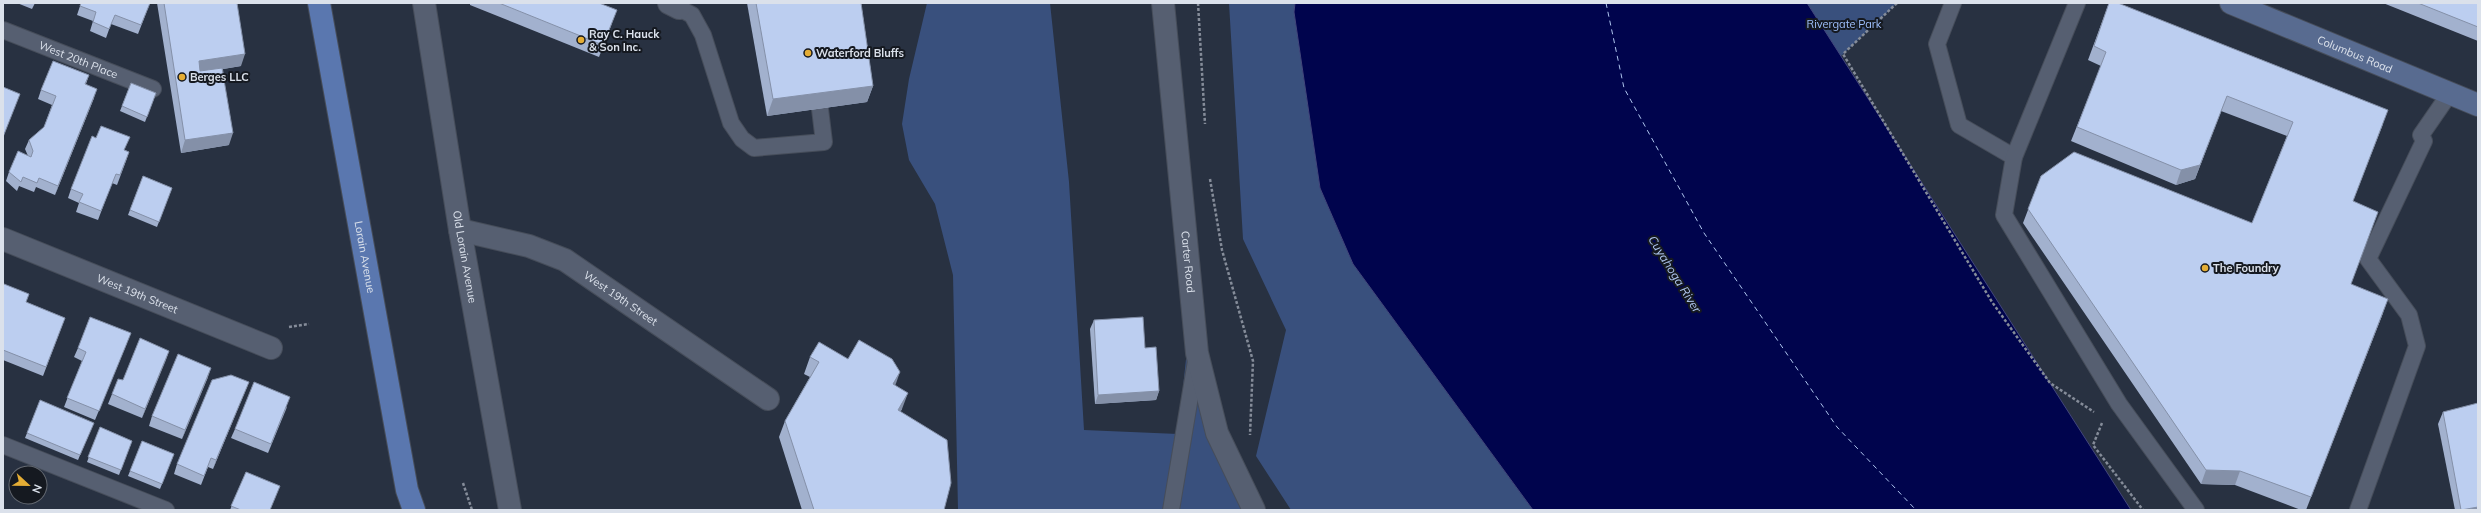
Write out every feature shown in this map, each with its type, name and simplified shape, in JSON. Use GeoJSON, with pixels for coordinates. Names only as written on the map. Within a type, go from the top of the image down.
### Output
{"type":"FeatureCollection","features":[{"type":"Feature","properties":{"kind":"main road","name":"Lorain Avenue"},"geometry":{"type":"LineString","coordinates":[[319,3],[406,482],[414,510]]}},
{"type":"Feature","properties":{"kind":"street","name":"Old Lorain Avenue"},"geometry":{"type":"LineString","coordinates":[[424,3],[460,230],[510,510]]}},
{"type":"Feature","properties":{"kind":"street","name":"Carter Road"},"geometry":{"type":"LineString","coordinates":[[1163,3],[1198,353],[1217,433],[1254,510]]}},
{"type":"Feature","properties":{"kind":"street","name":"Columbus Road"},"geometry":{"type":"LineString","coordinates":[[2231,3],[2478,104]]}},
{"type":"Feature","properties":{"kind":"street","name":"West 19th Street"},"geometry":{"type":"LineString","coordinates":[[460,230],[529,246],[565,260],[768,399]]}},
{"type":"Feature","properties":{"kind":"street","name":"West 19th Street"},"geometry":{"type":"LineString","coordinates":[[3,239],[271,348]]}},
{"type":"Feature","properties":{"kind":"lane"},"geometry":{"type":"LineString","coordinates":[[1954,3],[1937,44],[1959,125],[2014,157]]}},
{"type":"Feature","properties":{"kind":"lane"},"geometry":{"type":"LineString","coordinates":[[2077,3],[2014,157],[2004,215],[2120,404],[2196,510]]}},
{"type":"Feature","properties":{"kind":"lane"},"geometry":{"type":"LineString","coordinates":[[674,5],[692,15],[702,35],[732,123],[742,139],[754,148],[824,142],[820,109]]}},
{"type":"Feature","properties":{"kind":"lane","name":"West 20th Place"},"geometry":{"type":"LineString","coordinates":[[3,30],[153,90]]}},
{"type":"Feature","properties":{"kind":"lane"},"geometry":{"type":"LineString","coordinates":[[2358,510],[2417,346],[2409,315],[2368,259],[2424,141],[2421,135],[2450,93]]}},
{"type":"Feature","properties":{"kind":"lane"},"geometry":{"type":"LineString","coordinates":[[1171,510],[1198,353]]}},
{"type":"Feature","properties":{"kind":"lane"},"geometry":{"type":"LineString","coordinates":[[3,445],[166,510]]}},
{"type":"Feature","properties":{"kind":"path"},"geometry":{"type":"LineString","coordinates":[[1198,3],[1205,127]]}},
{"type":"Feature","properties":{"kind":"path"},"geometry":{"type":"LineString","coordinates":[[1897,3],[1843,54],[1992,302],[2050,383],[2098,415]]}},
{"type":"Feature","properties":{"kind":"path"},"geometry":{"type":"LineString","coordinates":[[1209,174],[1222,250],[1253,361],[1249,442]]}},
{"type":"Feature","properties":{"kind":"path"},"geometry":{"type":"LineString","coordinates":[[288,327],[309,324]]}},
{"type":"Feature","properties":{"kind":"path"},"geometry":{"type":"LineString","coordinates":[[2104,419],[2093,445],[2143,510]]}},
{"type":"Feature","properties":{"kind":"path"},"geometry":{"type":"LineString","coordinates":[[463,482],[472,510]]}},
{"type":"Feature","properties":{"kind":"green space"},"geometry":{"type":"Polygon","coordinates":[[[927,3],[1050,3],[1069,182],[1084,430],[1178,434],[1187,350],[1252,510],[958,510],[953,275],[935,204],[909,160],[902,124],[909,79],[927,3]]]}},
{"type":"Feature","properties":{"kind":"green space"},"geometry":{"type":"Polygon","coordinates":[[[1229,3],[1295,3],[1294,12],[1320,188],[1353,264],[1533,510],[1291,510],[1256,456],[1286,330],[1243,239],[1229,3]]]}},
{"type":"Feature","properties":{"kind":"green space","name":"Rivergate Park"},"geometry":{"type":"Polygon","coordinates":[[[1807,3],[1897,3],[1840,57],[1807,3]]]}},
{"type":"Feature","properties":{"kind":"water","name":"Cuyahoga River"},"geometry":{"type":"Polygon","coordinates":[[[1295,3],[1807,3],[2131,510],[1533,510],[1353,264],[1320,188],[1294,12],[1295,3]]]}},
{"type":"Feature","properties":{"kind":"building"},"geometry":{"type":"Polygon","coordinates":[[[81,3],[150,3],[141,25],[115,15],[109,29],[93,22],[96,12],[80,6],[81,3]]]}},
{"type":"Feature","properties":{"kind":"building","name":"Berges LLC"},"geometry":{"type":"Polygon","coordinates":[[[164,3],[237,3],[245,54],[199,61],[200,71],[222,68],[233,133],[185,140],[164,3]]]}},
{"type":"Feature","properties":{"kind":"building"},"geometry":{"type":"Polygon","coordinates":[[[499,3],[599,3],[617,10],[603,45],[499,3]]]}},
{"type":"Feature","properties":{"kind":"building","name":"Waterford Bluffs"},"geometry":{"type":"Polygon","coordinates":[[[756,3],[861,3],[873,86],[773,99],[756,3]]]}},
{"type":"Feature","properties":{"kind":"building","name":"The Foundry"},"geometry":{"type":"Polygon","coordinates":[[[2109,3],[2118,3],[2388,110],[2353,201],[2378,212],[2351,284],[2388,299],[2311,497],[2240,471],[2206,470],[2028,209],[2041,176],[2074,152],[2252,223],[2293,122],[2227,96],[2200,165],[2181,170],[2077,127],[2106,52],[2094,46],[2109,3]]]}},
{"type":"Feature","properties":{"kind":"building"},"geometry":{"type":"Polygon","coordinates":[[[2418,3],[2478,3],[2478,27],[2418,3]]]}},
{"type":"Feature","properties":{"kind":"building"},"geometry":{"type":"Polygon","coordinates":[[[53,61],[89,75],[85,84],[97,89],[58,186],[39,178],[37,183],[23,177],[21,182],[9,172],[18,151],[31,157],[33,151],[29,140],[44,127],[56,96],[41,90],[53,61]]]}},
{"type":"Feature","properties":{"kind":"building"},"geometry":{"type":"Polygon","coordinates":[[[131,83],[156,93],[147,117],[122,106],[131,83]]]}},
{"type":"Feature","properties":{"kind":"building"},"geometry":{"type":"Polygon","coordinates":[[[3,87],[20,94],[3,137],[3,87]]]}},
{"type":"Feature","properties":{"kind":"building"},"geometry":{"type":"Polygon","coordinates":[[[101,126],[130,137],[124,150],[129,152],[120,175],[116,174],[101,211],[79,202],[83,194],[71,189],[92,136],[96,138],[101,126]]]}},
{"type":"Feature","properties":{"kind":"building"},"geometry":{"type":"Polygon","coordinates":[[[143,176],[172,188],[159,222],[130,210],[143,176]]]}},
{"type":"Feature","properties":{"kind":"building"},"geometry":{"type":"Polygon","coordinates":[[[4,284],[29,294],[26,302],[65,318],[46,367],[3,350],[4,284]]]}},
{"type":"Feature","properties":{"kind":"building"},"geometry":{"type":"Polygon","coordinates":[[[90,317],[131,333],[99,411],[67,398],[86,352],[78,348],[90,317]]]}},
{"type":"Feature","properties":{"kind":"building"},"geometry":{"type":"Polygon","coordinates":[[[1143,317],[1145,348],[1156,347],[1159,391],[1098,395],[1094,320],[1143,317]]]}},
{"type":"Feature","properties":{"kind":"building"},"geometry":{"type":"Polygon","coordinates":[[[140,338],[169,351],[145,409],[112,394],[118,379],[123,380],[140,338]]]}},
{"type":"Feature","properties":{"kind":"building"},"geometry":{"type":"Polygon","coordinates":[[[859,340],[892,359],[900,372],[893,384],[908,393],[898,410],[947,440],[951,483],[944,510],[814,510],[785,421],[819,362],[810,357],[819,342],[848,359],[859,340]]]}},
{"type":"Feature","properties":{"kind":"building"},"geometry":{"type":"Polygon","coordinates":[[[178,354],[211,368],[185,430],[152,416],[178,354]]]}},
{"type":"Feature","properties":{"kind":"building"},"geometry":{"type":"Polygon","coordinates":[[[231,375],[249,382],[216,460],[211,458],[204,476],[177,464],[212,380],[231,375]]]}},
{"type":"Feature","properties":{"kind":"building"},"geometry":{"type":"Polygon","coordinates":[[[254,382],[290,397],[271,444],[235,429],[254,382]]]}},
{"type":"Feature","properties":{"kind":"building"},"geometry":{"type":"Polygon","coordinates":[[[40,400],[94,423],[80,455],[27,433],[40,400]]]}},
{"type":"Feature","properties":{"kind":"building"},"geometry":{"type":"Polygon","coordinates":[[[2478,403],[2478,507],[2461,510],[2443,412],[2478,403]]]}},
{"type":"Feature","properties":{"kind":"building"},"geometry":{"type":"Polygon","coordinates":[[[100,427],[132,441],[121,470],[88,457],[100,427]]]}},
{"type":"Feature","properties":{"kind":"building"},"geometry":{"type":"Polygon","coordinates":[[[142,441],[174,454],[162,484],[130,471],[142,441]]]}},
{"type":"Feature","properties":{"kind":"building"},"geometry":{"type":"Polygon","coordinates":[[[246,472],[280,486],[270,510],[241,510],[231,506],[246,472]]]}},
{"type":"Feature","properties":{"kind":"ferry route"},"geometry":{"type":"LineString","coordinates":[[1606,3],[1624,88],[1704,233],[1837,427],[1916,510]]}},
{"type":"Feature","properties":{"kind":"place","name":"Ray C. Hauck & Son Inc."},"geometry":{"type":"Point","coordinates":[581,40]}},
{"type":"Feature","properties":{"kind":"place","name":"Waterford Bluffs"},"geometry":{"type":"Point","coordinates":[808,53]}},
{"type":"Feature","properties":{"kind":"place","name":"Berges LLC"},"geometry":{"type":"Point","coordinates":[182,77]}},
{"type":"Feature","properties":{"kind":"place","name":"The Foundry"},"geometry":{"type":"Point","coordinates":[2205,268]}}]}
